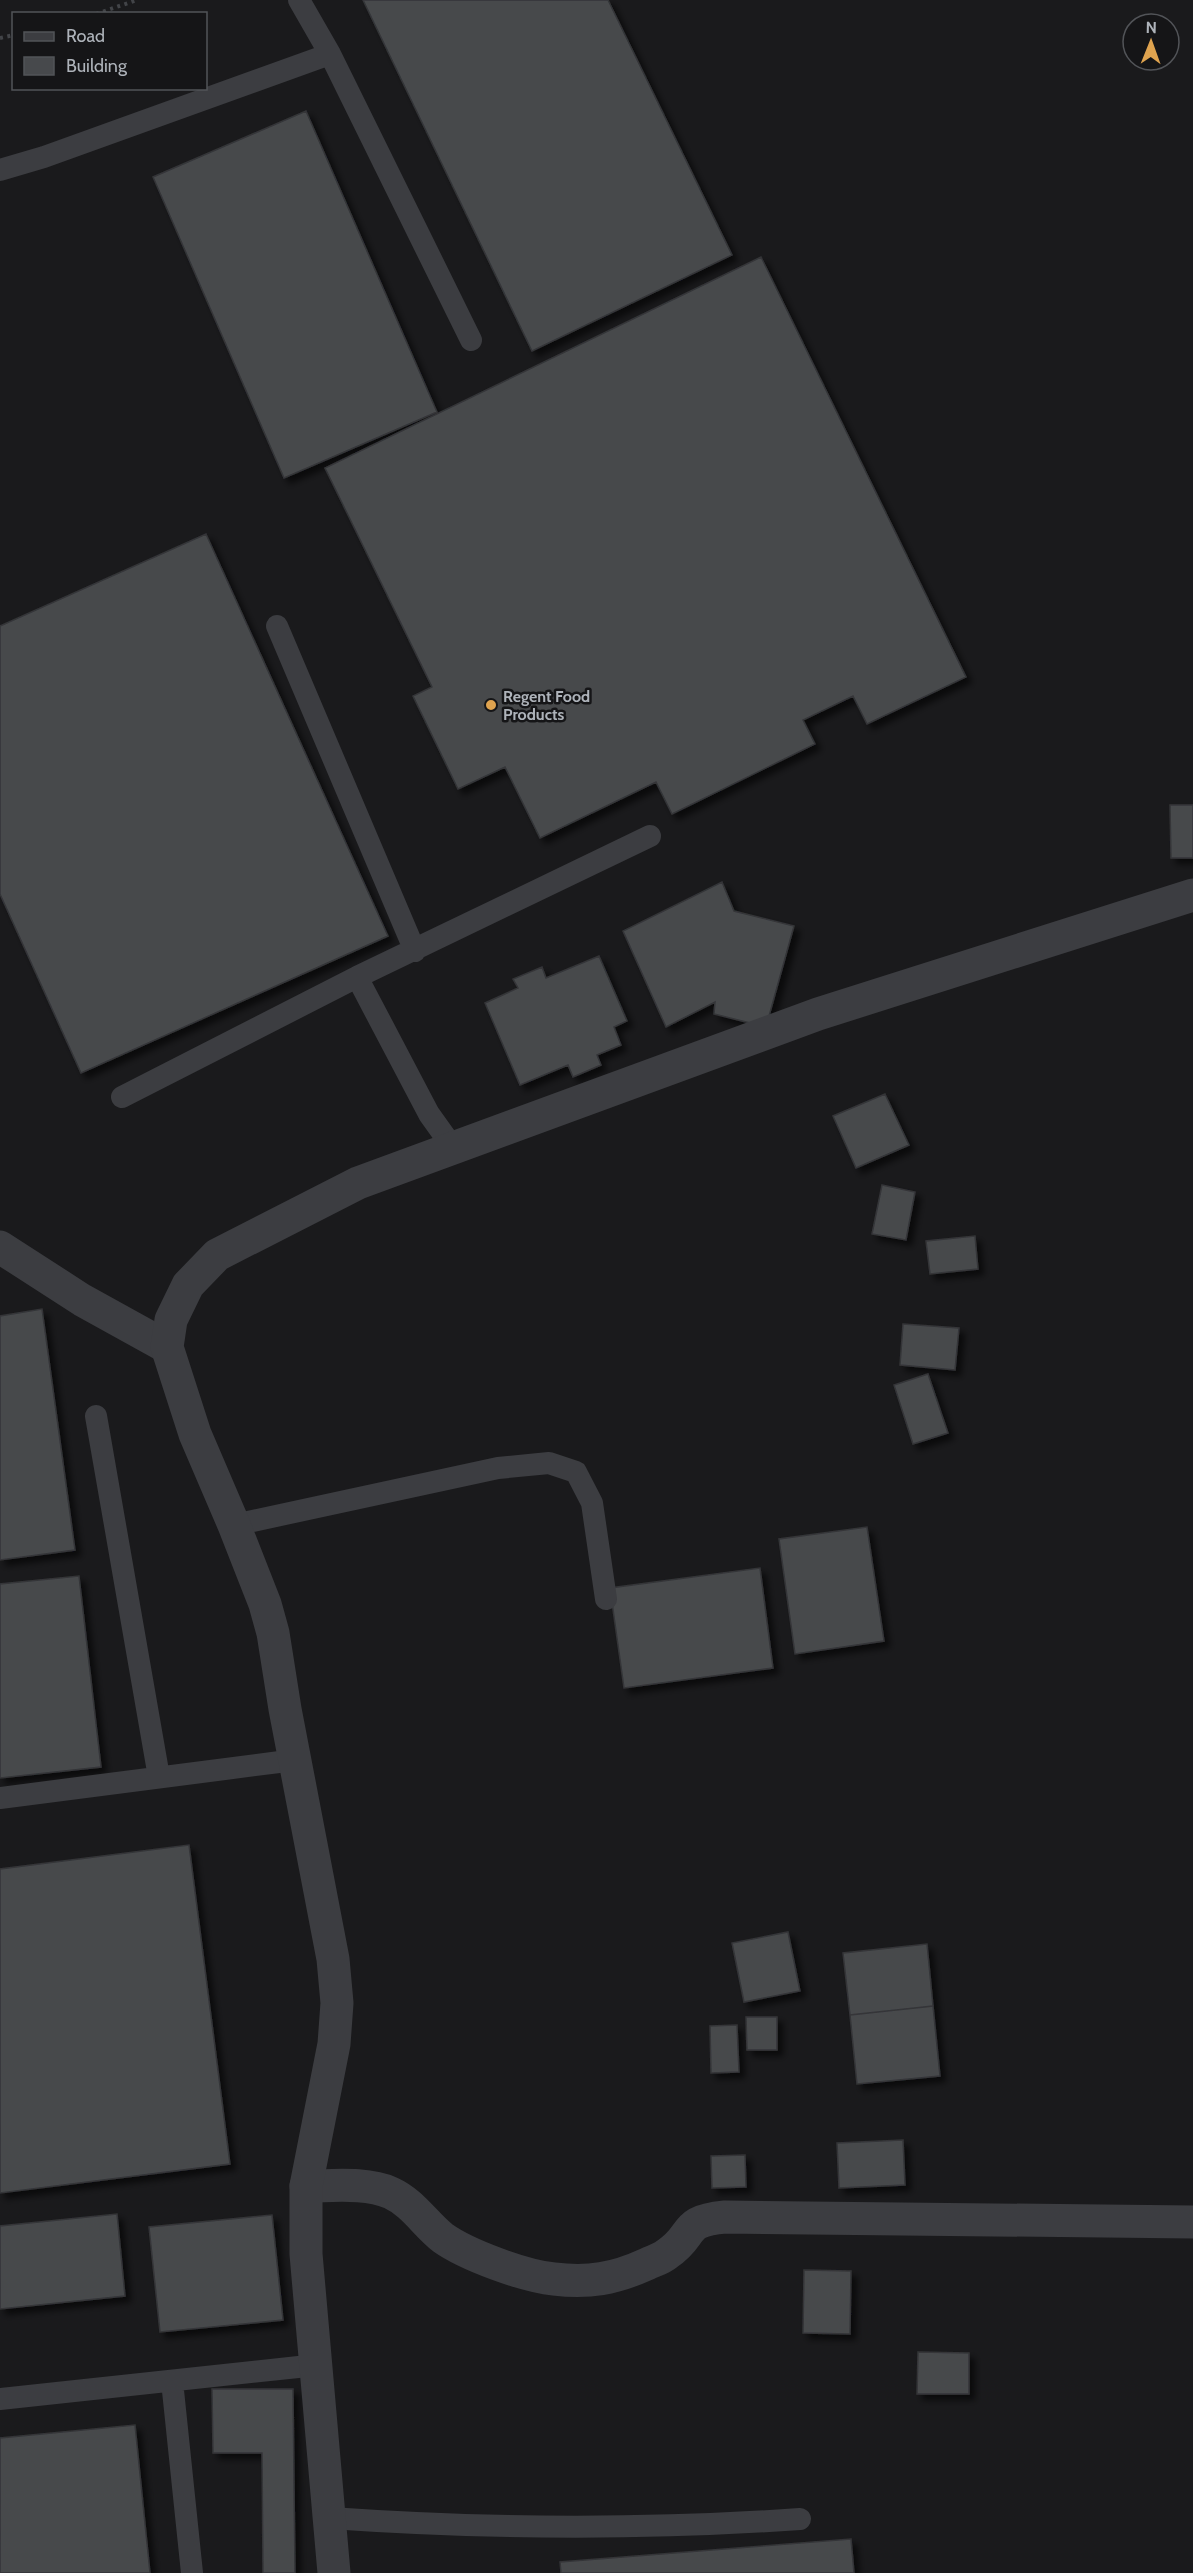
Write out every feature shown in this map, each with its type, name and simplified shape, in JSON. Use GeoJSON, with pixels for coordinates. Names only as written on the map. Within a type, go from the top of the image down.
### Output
{"type":"FeatureCollection","features":[{"type":"Feature","properties":{"kind":"street"},"geometry":{"type":"LineString","coordinates":[[334,2573],[306,2254],[306,2186],[334,2044],[337,2003],[333,1959],[273,1633],[265,1604],[195,1434],[166,1347],[171,1320],[188,1285],[217,1255],[358,1183],[818,1014],[1193,895]]}},
{"type":"Feature","properties":{"kind":"street"},"geometry":{"type":"LineString","coordinates":[[0,1247],[82,1300],[166,1347]]}},
{"type":"Feature","properties":{"kind":"street"},"geometry":{"type":"LineString","coordinates":[[306,2186],[375,2188],[390,2193],[402,2199],[443,2238],[470,2253],[529,2274],[571,2280],[603,2280],[636,2269],[668,2254],[693,2225],[704,2219],[725,2217],[1193,2222]]}},
{"type":"Feature","properties":{"kind":"lane"},"geometry":{"type":"LineString","coordinates":[[299,0],[330,54],[471,340]]}},
{"type":"Feature","properties":{"kind":"lane"},"geometry":{"type":"LineString","coordinates":[[0,170],[44,157],[330,54]]}},
{"type":"Feature","properties":{"kind":"lane"},"geometry":{"type":"LineString","coordinates":[[277,626],[415,951]]}},
{"type":"Feature","properties":{"kind":"lane"},"geometry":{"type":"LineString","coordinates":[[122,1097],[357,977],[650,836]]}},
{"type":"Feature","properties":{"kind":"lane"},"geometry":{"type":"LineString","coordinates":[[357,977],[429,1114],[454,1149]]}},
{"type":"Feature","properties":{"kind":"lane"},"geometry":{"type":"LineString","coordinates":[[96,1416],[159,1777]]}},
{"type":"Feature","properties":{"kind":"lane"},"geometry":{"type":"LineString","coordinates":[[234,1525],[498,1468],[549,1463],[576,1472],[592,1503],[606,1599]]}},
{"type":"Feature","properties":{"kind":"lane"},"geometry":{"type":"LineString","coordinates":[[0,1798],[295,1760]]}},
{"type":"Feature","properties":{"kind":"lane"},"geometry":{"type":"LineString","coordinates":[[0,2399],[317,2365]]}},
{"type":"Feature","properties":{"kind":"lane"},"geometry":{"type":"LineString","coordinates":[[172,2381],[192,2573]]}},
{"type":"Feature","properties":{"kind":"lane"},"geometry":{"type":"LineString","coordinates":[[330,2518],[455,2527],[722,2525],[800,2519]]}},
{"type":"Feature","properties":{"kind":"path"},"geometry":{"type":"LineString","coordinates":[[102,12],[137,0]]}},
{"type":"Feature","properties":{"kind":"building"},"geometry":{"type":"Polygon","coordinates":[[[363,0],[608,0],[732,255],[532,351],[363,0]]]}},
{"type":"Feature","properties":{"kind":"building"},"geometry":{"type":"Polygon","coordinates":[[[306,111],[437,412],[284,478],[153,177],[306,111]]]}},
{"type":"Feature","properties":{"kind":"building"},"geometry":{"type":"Polygon","coordinates":[[[761,257],[966,677],[867,724],[853,696],[803,720],[815,744],[672,814],[656,782],[540,838],[505,767],[458,789],[413,696],[432,687],[325,468],[761,257]]]}},
{"type":"Feature","properties":{"kind":"building"},"geometry":{"type":"Polygon","coordinates":[[[206,534],[388,936],[81,1073],[0,894],[0,626],[206,534]]]}},
{"type":"Feature","properties":{"kind":"building"},"geometry":{"type":"Polygon","coordinates":[[[1170,805],[1193,805],[1193,858],[1171,858],[1170,805]]]}},
{"type":"Feature","properties":{"kind":"building"},"geometry":{"type":"Polygon","coordinates":[[[722,882],[734,911],[794,926],[766,1027],[714,1014],[715,1002],[666,1027],[623,931],[722,882]]]}},
{"type":"Feature","properties":{"kind":"building"},"geometry":{"type":"Polygon","coordinates":[[[599,956],[627,1021],[614,1027],[621,1045],[597,1055],[601,1065],[573,1077],[568,1065],[520,1085],[485,1003],[518,988],[513,979],[542,967],[546,978],[599,956]]]}},
{"type":"Feature","properties":{"kind":"building"},"geometry":{"type":"Polygon","coordinates":[[[885,1094],[909,1145],[856,1168],[833,1116],[885,1094]]]}},
{"type":"Feature","properties":{"kind":"building"},"geometry":{"type":"Polygon","coordinates":[[[882,1185],[915,1192],[906,1240],[872,1234],[882,1185]]]}},
{"type":"Feature","properties":{"kind":"building"},"geometry":{"type":"Polygon","coordinates":[[[975,1236],[978,1269],[930,1274],[926,1241],[975,1236]]]}},
{"type":"Feature","properties":{"kind":"building"},"geometry":{"type":"Polygon","coordinates":[[[42,1309],[75,1550],[0,1560],[0,1316],[42,1309]]]}},
{"type":"Feature","properties":{"kind":"building"},"geometry":{"type":"Polygon","coordinates":[[[903,1324],[959,1328],[955,1370],[900,1365],[903,1324]]]}},
{"type":"Feature","properties":{"kind":"building"},"geometry":{"type":"Polygon","coordinates":[[[928,1374],[948,1433],[913,1444],[894,1385],[928,1374]]]}},
{"type":"Feature","properties":{"kind":"building"},"geometry":{"type":"Polygon","coordinates":[[[867,1527],[884,1641],[795,1654],[779,1539],[867,1527]]]}},
{"type":"Feature","properties":{"kind":"building"},"geometry":{"type":"Polygon","coordinates":[[[760,1568],[773,1668],[624,1688],[610,1588],[760,1568]]]}},
{"type":"Feature","properties":{"kind":"building"},"geometry":{"type":"Polygon","coordinates":[[[79,1576],[101,1767],[0,1778],[0,1584],[79,1576]]]}},
{"type":"Feature","properties":{"kind":"building"},"geometry":{"type":"Polygon","coordinates":[[[189,1845],[230,2164],[0,2193],[0,1869],[189,1845]]]}},
{"type":"Feature","properties":{"kind":"building"},"geometry":{"type":"Polygon","coordinates":[[[788,1932],[800,1991],[744,2002],[732,1943],[788,1932]]]}},
{"type":"Feature","properties":{"kind":"building"},"geometry":{"type":"Polygon","coordinates":[[[927,1944],[933,2006],[850,2015],[843,1953],[927,1944]]]}},
{"type":"Feature","properties":{"kind":"building"},"geometry":{"type":"Polygon","coordinates":[[[933,2006],[940,2076],[857,2084],[850,2015],[933,2006]]]}},
{"type":"Feature","properties":{"kind":"building"},"geometry":{"type":"Polygon","coordinates":[[[746,2017],[777,2017],[777,2050],[747,2050],[746,2017]]]}},
{"type":"Feature","properties":{"kind":"building"},"geometry":{"type":"Polygon","coordinates":[[[737,2025],[739,2072],[711,2073],[710,2026],[737,2025]]]}},
{"type":"Feature","properties":{"kind":"building"},"geometry":{"type":"Polygon","coordinates":[[[903,2140],[905,2185],[839,2188],[837,2143],[903,2140]]]}},
{"type":"Feature","properties":{"kind":"building"},"geometry":{"type":"Polygon","coordinates":[[[745,2155],[746,2187],[712,2188],[711,2156],[745,2155]]]}},
{"type":"Feature","properties":{"kind":"building"},"geometry":{"type":"Polygon","coordinates":[[[117,2214],[125,2296],[0,2309],[0,2226],[117,2214]]]}},
{"type":"Feature","properties":{"kind":"building"},"geometry":{"type":"Polygon","coordinates":[[[272,2215],[283,2320],[160,2332],[149,2227],[272,2215]]]}},
{"type":"Feature","properties":{"kind":"building"},"geometry":{"type":"Polygon","coordinates":[[[804,2270],[851,2271],[850,2334],[803,2333],[804,2270]]]}},
{"type":"Feature","properties":{"kind":"building"},"geometry":{"type":"Polygon","coordinates":[[[918,2352],[969,2353],[969,2394],[917,2394],[918,2352]]]}},
{"type":"Feature","properties":{"kind":"building"},"geometry":{"type":"Polygon","coordinates":[[[212,2389],[293,2389],[295,2573],[263,2573],[262,2453],[213,2453],[212,2389]]]}},
{"type":"Feature","properties":{"kind":"building"},"geometry":{"type":"Polygon","coordinates":[[[135,2425],[150,2573],[0,2573],[0,2438],[135,2425]]]}},
{"type":"Feature","properties":{"kind":"building"},"geometry":{"type":"Polygon","coordinates":[[[851,2539],[854,2573],[561,2573],[560,2562],[851,2539]]]}},
{"type":"Feature","properties":{"kind":"place","name":"Regent Food Products"},"geometry":{"type":"Point","coordinates":[491,705]}}]}
